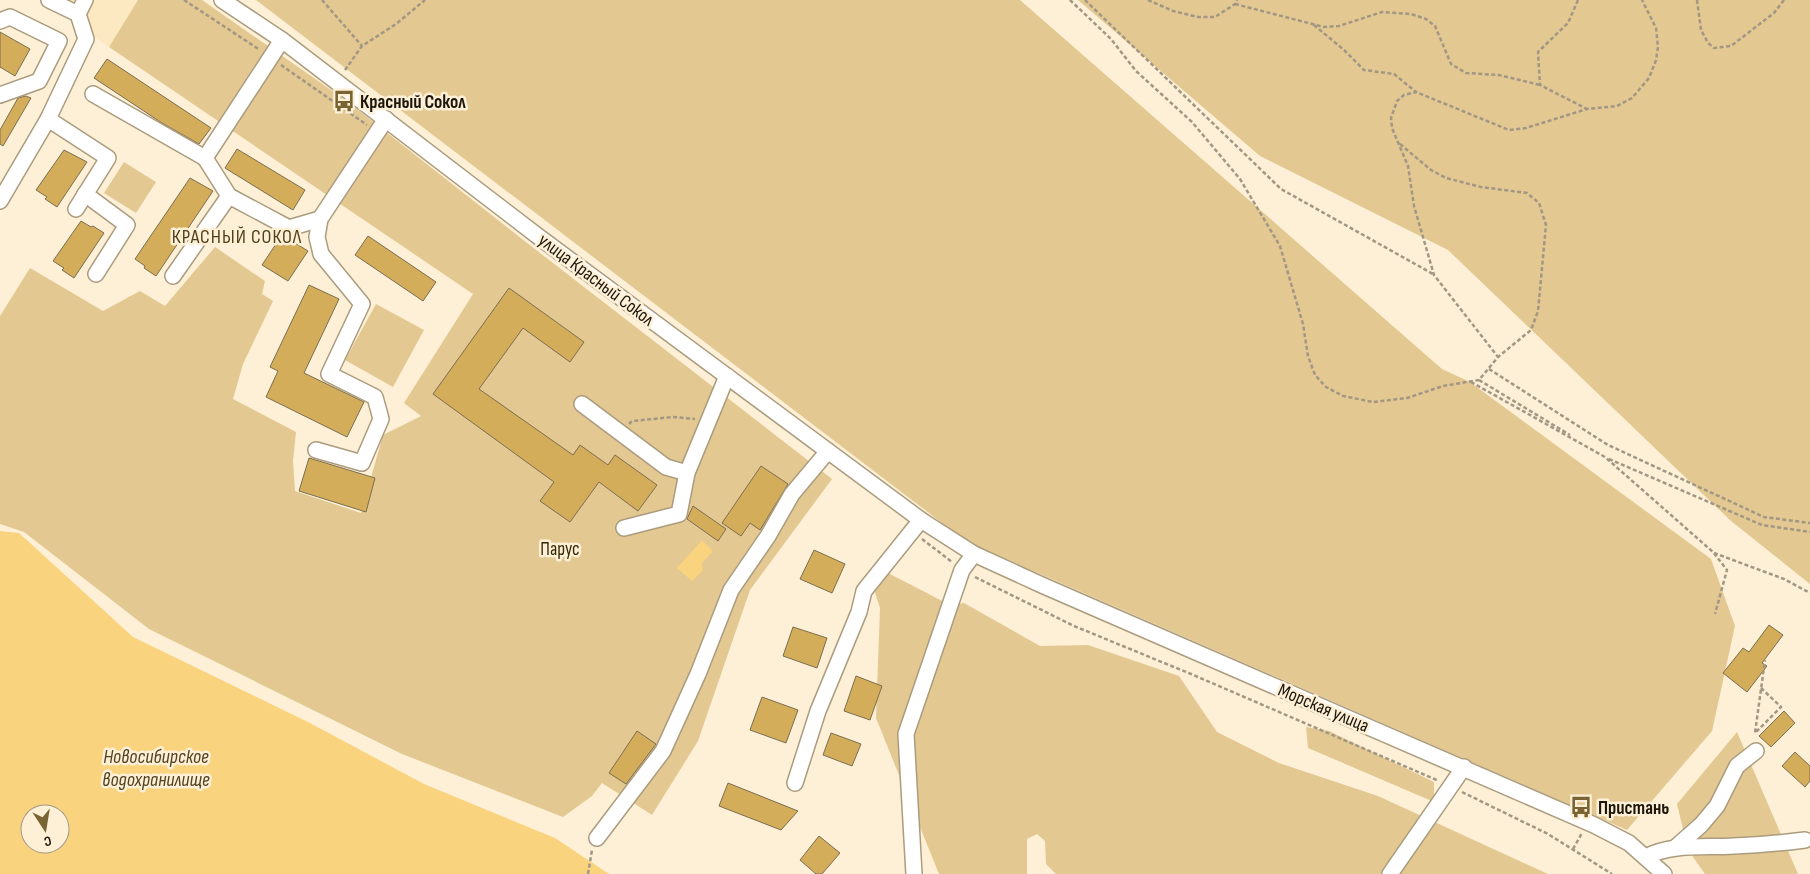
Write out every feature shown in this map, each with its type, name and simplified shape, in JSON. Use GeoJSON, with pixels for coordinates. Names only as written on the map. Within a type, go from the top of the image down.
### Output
{"type":"FeatureCollection","features":[{"type":"Feature","properties":{"kind":"street"},"geometry":{"type":"LineString","coordinates":[[2,193],[48,119],[86,39],[82,7],[50,0]]}},
{"type":"Feature","properties":{"kind":"street","name":"улица Красный Сокол"},"geometry":{"type":"LineString","coordinates":[[222,0],[282,40],[539,237],[828,451],[917,526],[974,554]]}},
{"type":"Feature","properties":{"kind":"street"},"geometry":{"type":"LineString","coordinates":[[0,21],[10,17],[59,41],[39,81],[0,95]]}},
{"type":"Feature","properties":{"kind":"street"},"geometry":{"type":"LineString","coordinates":[[205,158],[282,40]]}},
{"type":"Feature","properties":{"kind":"street"},"geometry":{"type":"LineString","coordinates":[[93,94],[205,158],[229,196],[289,228],[320,219]]}},
{"type":"Feature","properties":{"kind":"street"},"geometry":{"type":"LineString","coordinates":[[48,119],[108,158],[76,209]]}},
{"type":"Feature","properties":{"kind":"street"},"geometry":{"type":"LineString","coordinates":[[316,450],[362,463],[381,419],[375,397],[329,374],[362,304],[321,254],[317,237],[320,219],[386,119]]}},
{"type":"Feature","properties":{"kind":"street"},"geometry":{"type":"LineString","coordinates":[[85,194],[127,225],[96,274]]}},
{"type":"Feature","properties":{"kind":"street"},"geometry":{"type":"LineString","coordinates":[[173,276],[229,196]]}},
{"type":"Feature","properties":{"kind":"street"},"geometry":{"type":"LineString","coordinates":[[624,528],[678,514],[687,473],[727,376]]}},
{"type":"Feature","properties":{"kind":"street"},"geometry":{"type":"LineString","coordinates":[[582,404],[666,467],[687,473]]}},
{"type":"Feature","properties":{"kind":"street"},"geometry":{"type":"LineString","coordinates":[[595,843],[663,751],[698,674],[731,590],[768,536],[792,494],[828,451]]}},
{"type":"Feature","properties":{"kind":"street"},"geometry":{"type":"LineString","coordinates":[[795,783],[818,711],[860,612],[864,590],[917,526]]}},
{"type":"Feature","properties":{"kind":"street"},"geometry":{"type":"LineString","coordinates":[[914,874],[906,734],[962,570],[974,554]]}},
{"type":"Feature","properties":{"kind":"street","name":"Морская улица"},"geometry":{"type":"LineString","coordinates":[[974,554],[1594,825],[1629,843],[1664,874]]}},
{"type":"Feature","properties":{"kind":"street"},"geometry":{"type":"LineString","coordinates":[[1676,847],[1701,825],[1717,806],[1737,766],[1756,751]]}},
{"type":"Feature","properties":{"kind":"street"},"geometry":{"type":"LineString","coordinates":[[1390,874],[1464,767]]}},
{"type":"Feature","properties":{"kind":"street"},"geometry":{"type":"LineString","coordinates":[[1646,857],[1656,852],[1676,847],[1755,845],[1804,840]]}},
{"type":"Feature","properties":{"kind":"path"},"geometry":{"type":"LineString","coordinates":[[184,0],[377,132]]}},
{"type":"Feature","properties":{"kind":"path"},"geometry":{"type":"LineString","coordinates":[[322,0],[362,46]]}},
{"type":"Feature","properties":{"kind":"path"},"geometry":{"type":"LineString","coordinates":[[337,81],[362,46],[396,24],[426,0]]}},
{"type":"Feature","properties":{"kind":"path"},"geometry":{"type":"LineString","coordinates":[[1070,0],[1111,39],[1136,71],[1192,122],[1240,180],[1280,246],[1303,324],[1308,356],[1315,375],[1326,387],[1343,396],[1373,402],[1407,398],[1443,386],[1479,380],[1498,357],[1531,330],[1538,310],[1546,225],[1539,203],[1527,193],[1481,187],[1446,178],[1432,170],[1398,143]]}},
{"type":"Feature","properties":{"kind":"path"},"geometry":{"type":"LineString","coordinates":[[1085,0],[1281,189],[1434,275]]}},
{"type":"Feature","properties":{"kind":"path"},"geometry":{"type":"LineString","coordinates":[[1148,0],[1173,11],[1198,17],[1215,17],[1236,2],[1324,27],[1339,26],[1382,12],[1411,14],[1426,19],[1435,26],[1451,64],[1466,73],[1499,75],[1540,85],[1587,109]]}},
{"type":"Feature","properties":{"kind":"path"},"geometry":{"type":"LineString","coordinates":[[1540,85],[1538,52],[1568,23],[1578,0]]}},
{"type":"Feature","properties":{"kind":"path"},"geometry":{"type":"LineString","coordinates":[[1313,24],[1364,70],[1394,74],[1416,92],[1509,130],[1526,128],[1587,109],[1617,106],[1632,98],[1649,78],[1656,60],[1658,47],[1656,28],[1642,0]]}},
{"type":"Feature","properties":{"kind":"path"},"geometry":{"type":"LineString","coordinates":[[1697,0],[1701,30],[1708,44],[1714,48],[1731,46],[1774,12],[1784,0]]}},
{"type":"Feature","properties":{"kind":"path"},"geometry":{"type":"LineString","coordinates":[[1416,92],[1404,95],[1397,101],[1391,118],[1392,128],[1408,166],[1414,206],[1434,275],[1498,357]]}},
{"type":"Feature","properties":{"kind":"path"},"geometry":{"type":"LineString","coordinates":[[1489,368],[1608,445],[1764,516],[1810,523]]}},
{"type":"Feature","properties":{"kind":"path"},"geometry":{"type":"LineString","coordinates":[[1479,380],[1605,457],[1713,552],[1727,570],[1715,614]]}},
{"type":"Feature","properties":{"kind":"path"},"geometry":{"type":"LineString","coordinates":[[1470,382],[1605,457],[1762,524],[1810,532]]}},
{"type":"Feature","properties":{"kind":"path"},"geometry":{"type":"LineString","coordinates":[[620,432],[632,421],[673,417],[709,419]]}},
{"type":"Feature","properties":{"kind":"path"},"geometry":{"type":"LineString","coordinates":[[917,526],[962,570],[1074,626],[1191,674],[1451,786],[1548,834],[1612,874]]}},
{"type":"Feature","properties":{"kind":"path"},"geometry":{"type":"LineString","coordinates":[[1713,552],[1784,579],[1810,592]]}},
{"type":"Feature","properties":{"kind":"path"},"geometry":{"type":"LineString","coordinates":[[1762,688],[1781,707],[1755,733],[1766,660]]}},
{"type":"Feature","properties":{"kind":"path"},"geometry":{"type":"LineString","coordinates":[[588,874],[595,843]]}},
{"type":"Feature","properties":{"kind":"shaded area"},"geometry":{"type":"Polygon","coordinates":[[[42,0],[138,0],[109,47],[42,0]]]}},
{"type":"Feature","properties":{"kind":"green space","name":"Парус"},"geometry":{"type":"Polygon","coordinates":[[[138,0],[202,0],[344,99],[832,479],[750,590],[698,741],[652,815],[602,783],[592,796],[563,817],[402,754],[149,629],[24,532],[0,524],[0,316],[30,268],[103,311],[140,291],[165,306],[215,247],[265,281],[262,294],[273,301],[243,364],[233,399],[296,432],[293,461],[295,491],[361,513],[383,435],[421,416],[404,403],[473,294],[109,47],[138,0]]]}},
{"type":"Feature","properties":{"kind":"green space"},"geometry":{"type":"Polygon","coordinates":[[[256,0],[1020,0],[1442,369],[1470,382],[1711,559],[1735,626],[1712,731],[1627,830],[967,542],[256,0]]]}},
{"type":"Feature","properties":{"kind":"green space"},"geometry":{"type":"Polygon","coordinates":[[[1078,0],[1810,0],[1810,584],[1731,521],[1448,250],[1260,156],[1078,0]]]}},
{"type":"Feature","properties":{"kind":"green space"},"geometry":{"type":"Polygon","coordinates":[[[124,162],[156,182],[136,213],[104,193],[124,162]]]}},
{"type":"Feature","properties":{"kind":"green space"},"geometry":{"type":"Polygon","coordinates":[[[376,304],[424,330],[393,387],[345,360],[376,304]]]}},
{"type":"Feature","properties":{"kind":"green space"},"geometry":{"type":"Polygon","coordinates":[[[886,572],[950,605],[964,603],[1040,646],[1088,645],[1179,676],[1217,732],[1279,763],[1378,796],[1548,874],[1056,874],[1046,864],[1045,841],[1037,834],[1027,839],[1027,874],[939,874],[876,718],[880,608],[873,586],[886,572]]]}},
{"type":"Feature","properties":{"kind":"green space"},"geometry":{"type":"Polygon","coordinates":[[[1306,727],[1329,731],[1434,782],[1434,802],[1308,748],[1306,727]]]}},
{"type":"Feature","properties":{"kind":"green space"},"geometry":{"type":"Polygon","coordinates":[[[1737,732],[1798,874],[1705,874],[1688,850],[1677,804],[1737,732]]]}},
{"type":"Feature","properties":{"kind":"water","name":"Новосибирское водохранилище"},"geometry":{"type":"Polygon","coordinates":[[[0,531],[19,533],[133,637],[308,722],[424,784],[555,838],[609,874],[0,874],[0,531]]]}},
{"type":"Feature","properties":{"kind":"water"},"geometry":{"type":"Polygon","coordinates":[[[702,540],[713,551],[702,563],[703,570],[692,581],[677,568],[702,540]]]}},
{"type":"Feature","properties":{"kind":"building"},"geometry":{"type":"Polygon","coordinates":[[[0,32],[30,49],[15,76],[0,67],[0,32]]]}},
{"type":"Feature","properties":{"kind":"building"},"geometry":{"type":"Polygon","coordinates":[[[107,59],[211,128],[199,144],[162,123],[94,78],[107,59]]]}},
{"type":"Feature","properties":{"kind":"building"},"geometry":{"type":"Polygon","coordinates":[[[26,96],[31,98],[3,146],[0,144],[0,130],[18,98],[26,96]]]}},
{"type":"Feature","properties":{"kind":"building"},"geometry":{"type":"Polygon","coordinates":[[[237,149],[305,190],[293,210],[225,168],[237,149]]]}},
{"type":"Feature","properties":{"kind":"building"},"geometry":{"type":"Polygon","coordinates":[[[64,150],[87,162],[57,207],[36,190],[64,150]]]}},
{"type":"Feature","properties":{"kind":"building"},"geometry":{"type":"Polygon","coordinates":[[[190,178],[213,191],[156,276],[135,259],[190,178]]]}},
{"type":"Feature","properties":{"kind":"building"},"geometry":{"type":"Polygon","coordinates":[[[81,221],[104,233],[74,278],[53,261],[81,221]]]}},
{"type":"Feature","properties":{"kind":"building"},"geometry":{"type":"Polygon","coordinates":[[[282,235],[308,251],[288,281],[262,265],[282,235]]]}},
{"type":"Feature","properties":{"kind":"building"},"geometry":{"type":"Polygon","coordinates":[[[368,236],[436,282],[423,301],[355,255],[368,236]]]}},
{"type":"Feature","properties":{"kind":"building"},"geometry":{"type":"Polygon","coordinates":[[[309,285],[339,299],[304,373],[364,402],[347,437],[266,397],[278,371],[270,367],[309,285]]]}},
{"type":"Feature","properties":{"kind":"building"},"geometry":{"type":"Polygon","coordinates":[[[509,288],[584,342],[570,362],[523,328],[479,389],[573,455],[580,445],[608,465],[615,455],[657,485],[638,511],[599,482],[570,522],[540,501],[554,482],[433,394],[509,288]]]}},
{"type":"Feature","properties":{"kind":"building"},"geometry":{"type":"Polygon","coordinates":[[[309,458],[375,478],[366,512],[299,491],[309,458]]]}},
{"type":"Feature","properties":{"kind":"building"},"geometry":{"type":"Polygon","coordinates":[[[761,466],[788,484],[760,530],[750,523],[741,536],[722,523],[761,466]]]}},
{"type":"Feature","properties":{"kind":"building"},"geometry":{"type":"Polygon","coordinates":[[[693,506],[726,529],[718,541],[687,519],[693,506]]]}},
{"type":"Feature","properties":{"kind":"building"},"geometry":{"type":"Polygon","coordinates":[[[814,550],[845,564],[832,593],[800,579],[814,550]]]}},
{"type":"Feature","properties":{"kind":"building"},"geometry":{"type":"Polygon","coordinates":[[[1769,625],[1783,635],[1762,663],[1767,666],[1747,692],[1723,673],[1743,648],[1749,652],[1769,625]]]}},
{"type":"Feature","properties":{"kind":"building"},"geometry":{"type":"Polygon","coordinates":[[[793,627],[827,638],[817,668],[783,656],[793,627]]]}},
{"type":"Feature","properties":{"kind":"building"},"geometry":{"type":"Polygon","coordinates":[[[856,676],[882,686],[870,720],[844,711],[856,676]]]}},
{"type":"Feature","properties":{"kind":"building"},"geometry":{"type":"Polygon","coordinates":[[[762,697],[798,710],[786,743],[750,730],[762,697]]]}},
{"type":"Feature","properties":{"kind":"building"},"geometry":{"type":"Polygon","coordinates":[[[1784,711],[1795,723],[1771,747],[1759,736],[1784,711]]]}},
{"type":"Feature","properties":{"kind":"building"},"geometry":{"type":"Polygon","coordinates":[[[637,731],[656,744],[626,784],[609,773],[637,731]]]}},
{"type":"Feature","properties":{"kind":"building"},"geometry":{"type":"Polygon","coordinates":[[[831,733],[861,744],[852,766],[823,755],[831,733]]]}},
{"type":"Feature","properties":{"kind":"building"},"geometry":{"type":"Polygon","coordinates":[[[1795,752],[1810,766],[1810,781],[1805,787],[1782,766],[1795,752]]]}},
{"type":"Feature","properties":{"kind":"building"},"geometry":{"type":"Polygon","coordinates":[[[728,783],[798,811],[781,830],[719,806],[728,783]]]}},
{"type":"Feature","properties":{"kind":"building"},"geometry":{"type":"Polygon","coordinates":[[[819,836],[840,853],[822,874],[816,874],[800,860],[819,836]]]}},
{"type":"Feature","properties":{"kind":"place","name":"Красный Сокол"},"geometry":{"type":"Point","coordinates":[344,101]}},
{"type":"Feature","properties":{"kind":"place","name":"Пристань"},"geometry":{"type":"Point","coordinates":[1581,807]}},
{"type":"Feature","properties":{"kind":"district","name":"КРАСНЫЙ СОКОЛ"},"geometry":{"type":"Point","coordinates":[237,236]}}]}
